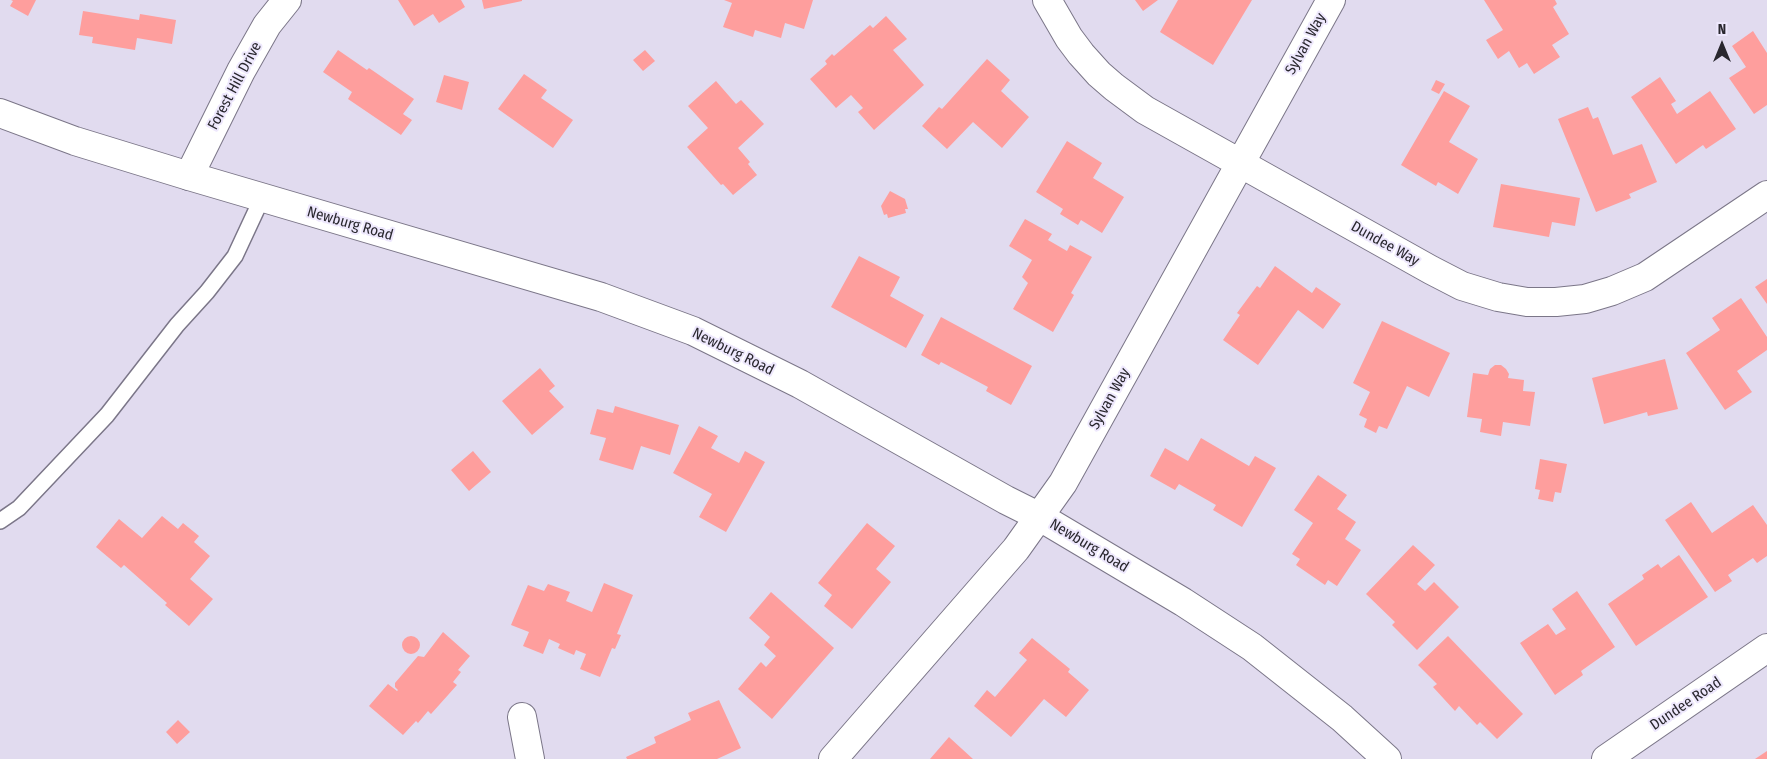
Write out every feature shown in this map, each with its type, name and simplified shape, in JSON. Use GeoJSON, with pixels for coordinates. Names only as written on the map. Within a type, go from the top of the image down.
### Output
{"type":"FeatureCollection","features":[{"type":"Feature","properties":{"kind":"street","name":"Forest Hill Drive"},"geometry":{"type":"LineString","coordinates":[[189,176],[241,71],[267,25],[287,0]]}},
{"type":"Feature","properties":{"kind":"street","name":"Dundee Way"},"geometry":{"type":"LineString","coordinates":[[1047,0],[1069,38],[1081,54],[1114,88],[1144,110],[1439,274],[1462,286],[1498,297],[1528,302],[1556,302],[1584,299],[1612,291],[1653,271],[1767,194]]}},
{"type":"Feature","properties":{"kind":"street","name":"Sylvan Way"},"geometry":{"type":"LineString","coordinates":[[833,759],[1016,549],[1063,483],[1242,164],[1269,111],[1331,0]]}},
{"type":"Feature","properties":{"kind":"street","name":"Newburg Road"},"geometry":{"type":"LineString","coordinates":[[0,113],[75,141],[189,176],[601,297],[692,331],[800,384],[1006,500],[1040,517],[1183,602],[1252,647],[1342,718],[1387,759]]}},
{"type":"Feature","properties":{"kind":"street","name":"Dundee Road"},"geometry":{"type":"LineString","coordinates":[[1606,759],[1767,648]]}},
{"type":"Feature","properties":{"kind":"street"},"geometry":{"type":"LineString","coordinates":[[522,716],[530,759]]}},
{"type":"Feature","properties":{"kind":"lane"},"geometry":{"type":"LineString","coordinates":[[0,521],[19,508],[107,416],[177,325],[207,292],[235,256],[262,198]]}},
{"type":"Feature","properties":{"kind":"building"},"geometry":{"type":"Polygon","coordinates":[[[11,0],[36,0],[28,16],[10,6],[13,1],[11,0]]]}},
{"type":"Feature","properties":{"kind":"building"},"geometry":{"type":"Polygon","coordinates":[[[398,0],[461,0],[465,7],[439,23],[433,14],[414,26],[398,0]]]}},
{"type":"Feature","properties":{"kind":"building"},"geometry":{"type":"Polygon","coordinates":[[[482,0],[522,0],[522,1],[484,9],[482,0]]]}},
{"type":"Feature","properties":{"kind":"building"},"geometry":{"type":"Polygon","coordinates":[[[724,0],[813,0],[804,29],[785,23],[781,38],[755,30],[753,37],[723,27],[732,3],[724,0]]]}},
{"type":"Feature","properties":{"kind":"building"},"geometry":{"type":"Polygon","coordinates":[[[1135,0],[1158,0],[1143,11],[1135,0]]]}},
{"type":"Feature","properties":{"kind":"building"},"geometry":{"type":"Polygon","coordinates":[[[1178,0],[1252,0],[1213,65],[1160,32],[1178,0]]]}},
{"type":"Feature","properties":{"kind":"building"},"geometry":{"type":"Polygon","coordinates":[[[1484,0],[1555,0],[1557,4],[1553,7],[1569,34],[1552,45],[1560,57],[1534,74],[1527,63],[1519,68],[1509,51],[1498,59],[1486,40],[1503,30],[1484,0]]]}},
{"type":"Feature","properties":{"kind":"building"},"geometry":{"type":"Polygon","coordinates":[[[83,11],[139,20],[140,14],[176,20],[172,44],[137,38],[135,50],[92,43],[93,37],[79,35],[83,11]]]}},
{"type":"Feature","properties":{"kind":"building"},"geometry":{"type":"Polygon","coordinates":[[[886,16],[907,39],[893,50],[924,85],[874,130],[858,112],[863,108],[851,95],[836,108],[810,79],[827,64],[825,61],[832,54],[834,56],[870,25],[873,28],[886,16]]]}},
{"type":"Feature","properties":{"kind":"building"},"geometry":{"type":"Polygon","coordinates":[[[1753,31],[1767,53],[1767,105],[1754,114],[1729,78],[1746,67],[1732,46],[1753,31]]]}},
{"type":"Feature","properties":{"kind":"building"},"geometry":{"type":"Polygon","coordinates":[[[338,50],[367,70],[369,68],[414,99],[403,114],[412,120],[401,135],[348,99],[352,92],[323,72],[338,50]]]}},
{"type":"Feature","properties":{"kind":"building"},"geometry":{"type":"Polygon","coordinates":[[[645,50],[655,61],[643,71],[633,60],[645,50]]]}},
{"type":"Feature","properties":{"kind":"building"},"geometry":{"type":"Polygon","coordinates":[[[987,59],[1010,80],[1001,91],[1029,117],[1002,148],[973,122],[947,149],[922,126],[939,107],[942,109],[987,59]]]}},
{"type":"Feature","properties":{"kind":"building"},"geometry":{"type":"Polygon","coordinates":[[[524,74],[547,90],[541,98],[573,120],[553,148],[498,109],[524,74]]]}},
{"type":"Feature","properties":{"kind":"building"},"geometry":{"type":"Polygon","coordinates":[[[444,75],[469,82],[462,110],[436,102],[444,75]]]}},
{"type":"Feature","properties":{"kind":"building"},"geometry":{"type":"Polygon","coordinates":[[[1660,77],[1676,101],[1671,104],[1677,114],[1710,91],[1736,129],[1706,149],[1703,145],[1676,164],[1631,97],[1660,77]]]}},
{"type":"Feature","properties":{"kind":"building"},"geometry":{"type":"Polygon","coordinates":[[[1436,80],[1445,84],[1439,94],[1431,90],[1436,80]]]}},
{"type":"Feature","properties":{"kind":"building"},"geometry":{"type":"Polygon","coordinates":[[[716,81],[736,104],[741,100],[764,124],[738,148],[750,162],[748,164],[757,175],[733,195],[723,184],[721,185],[687,147],[708,128],[688,106],[716,81]]]}},
{"type":"Feature","properties":{"kind":"building"},"geometry":{"type":"Polygon","coordinates":[[[1444,91],[1470,106],[1449,142],[1478,159],[1458,194],[1438,182],[1436,186],[1401,165],[1444,91]]]}},
{"type":"Feature","properties":{"kind":"building"},"geometry":{"type":"Polygon","coordinates":[[[1588,107],[1593,119],[1598,117],[1613,155],[1642,144],[1657,182],[1629,194],[1631,198],[1596,212],[1558,119],[1588,107]]]}},
{"type":"Feature","properties":{"kind":"building"},"geometry":{"type":"Polygon","coordinates":[[[1067,141],[1102,163],[1093,178],[1124,197],[1102,233],[1081,220],[1078,225],[1060,214],[1063,209],[1036,192],[1067,141]]]}},
{"type":"Feature","properties":{"kind":"building"},"geometry":{"type":"Polygon","coordinates":[[[1501,184],[1580,198],[1575,226],[1552,222],[1549,237],[1493,227],[1501,184]]]}},
{"type":"Feature","properties":{"kind":"building"},"geometry":{"type":"Polygon","coordinates":[[[890,191],[905,199],[908,209],[905,209],[906,213],[888,218],[887,214],[884,215],[881,206],[890,191]]]}},
{"type":"Feature","properties":{"kind":"building"},"geometry":{"type":"Polygon","coordinates":[[[1025,219],[1052,234],[1048,240],[1067,251],[1070,245],[1092,257],[1071,293],[1074,295],[1053,332],[1013,309],[1028,283],[1022,277],[1032,260],[1009,246],[1025,219]]]}},
{"type":"Feature","properties":{"kind":"building"},"geometry":{"type":"Polygon","coordinates":[[[859,256],[900,277],[890,296],[924,315],[906,348],[831,307],[859,256]]]}},
{"type":"Feature","properties":{"kind":"building"},"geometry":{"type":"Polygon","coordinates":[[[1275,266],[1312,293],[1316,287],[1341,304],[1323,329],[1298,310],[1258,365],[1223,340],[1240,315],[1237,313],[1257,286],[1260,288],[1275,266]]]}},
{"type":"Feature","properties":{"kind":"building"},"geometry":{"type":"Polygon","coordinates":[[[1767,279],[1767,304],[1755,287],[1767,279]]]}},
{"type":"Feature","properties":{"kind":"building"},"geometry":{"type":"Polygon","coordinates":[[[1741,298],[1767,337],[1767,350],[1737,371],[1752,392],[1725,410],[1686,353],[1720,330],[1712,318],[1741,298]]]}},
{"type":"Feature","properties":{"kind":"building"},"geometry":{"type":"Polygon","coordinates":[[[941,317],[1032,366],[1011,405],[986,391],[988,387],[941,362],[939,365],[921,355],[941,317]]]}},
{"type":"Feature","properties":{"kind":"building"},"geometry":{"type":"Polygon","coordinates":[[[1382,321],[1450,353],[1429,397],[1407,386],[1387,429],[1379,426],[1376,433],[1364,427],[1367,419],[1359,415],[1370,392],[1353,383],[1382,321]]]}},
{"type":"Feature","properties":{"kind":"building"},"geometry":{"type":"Polygon","coordinates":[[[1665,359],[1678,409],[1648,416],[1647,412],[1604,424],[1592,378],[1665,359]]]}},
{"type":"Feature","properties":{"kind":"building"},"geometry":{"type":"Polygon","coordinates":[[[1495,365],[1501,365],[1506,369],[1509,374],[1508,378],[1524,380],[1523,391],[1535,392],[1530,426],[1503,422],[1501,436],[1480,432],[1482,419],[1467,417],[1473,373],[1488,375],[1490,369],[1495,365]]]}},
{"type":"Feature","properties":{"kind":"building"},"geometry":{"type":"Polygon","coordinates":[[[540,368],[555,386],[549,391],[564,407],[532,435],[502,401],[540,368]]]}},
{"type":"Feature","properties":{"kind":"building"},"geometry":{"type":"Polygon","coordinates":[[[615,406],[679,425],[670,455],[641,446],[633,470],[599,460],[606,438],[590,434],[597,409],[613,413],[615,406]]]}},
{"type":"Feature","properties":{"kind":"building"},"geometry":{"type":"Polygon","coordinates":[[[699,426],[718,436],[711,448],[739,463],[745,451],[765,462],[726,532],[699,517],[712,494],[673,473],[699,426]]]}},
{"type":"Feature","properties":{"kind":"building"},"geometry":{"type":"Polygon","coordinates":[[[1201,438],[1249,466],[1255,456],[1276,468],[1242,527],[1213,510],[1216,505],[1179,484],[1175,490],[1150,476],[1165,448],[1188,461],[1201,438]]]}},
{"type":"Feature","properties":{"kind":"building"},"geometry":{"type":"Polygon","coordinates":[[[473,451],[491,472],[469,491],[451,470],[473,451]]]}},
{"type":"Feature","properties":{"kind":"building"},"geometry":{"type":"Polygon","coordinates":[[[1540,459],[1567,464],[1561,493],[1555,492],[1553,502],[1538,499],[1540,490],[1535,489],[1540,459]]]}},
{"type":"Feature","properties":{"kind":"building"},"geometry":{"type":"Polygon","coordinates":[[[1318,475],[1347,495],[1337,509],[1356,522],[1345,539],[1361,550],[1337,586],[1328,580],[1325,585],[1296,565],[1300,559],[1292,554],[1313,523],[1294,510],[1318,475]]]}},
{"type":"Feature","properties":{"kind":"building"},"geometry":{"type":"Polygon","coordinates":[[[1691,502],[1712,533],[1753,505],[1767,525],[1767,556],[1757,563],[1753,558],[1728,575],[1732,581],[1715,592],[1665,520],[1691,502]]]}},
{"type":"Feature","properties":{"kind":"building"},"geometry":{"type":"Polygon","coordinates":[[[162,516],[178,529],[183,523],[199,536],[194,542],[210,556],[190,579],[213,599],[189,626],[165,605],[167,603],[124,565],[121,568],[96,547],[119,519],[142,538],[162,516]]]}},
{"type":"Feature","properties":{"kind":"building"},"geometry":{"type":"Polygon","coordinates":[[[867,523],[895,546],[876,569],[891,582],[852,629],[824,606],[832,595],[818,583],[867,523]]]}},
{"type":"Feature","properties":{"kind":"building"},"geometry":{"type":"Polygon","coordinates":[[[1413,545],[1435,565],[1417,584],[1425,591],[1434,582],[1459,607],[1417,650],[1392,625],[1395,622],[1366,594],[1413,545]]]}},
{"type":"Feature","properties":{"kind":"building"},"geometry":{"type":"Polygon","coordinates":[[[1679,555],[1708,597],[1636,646],[1608,604],[1644,579],[1642,575],[1658,564],[1661,568],[1679,555]]]}},
{"type":"Feature","properties":{"kind":"building"},"geometry":{"type":"Polygon","coordinates":[[[604,583],[633,595],[617,634],[621,635],[615,649],[612,648],[600,677],[580,669],[586,654],[576,650],[574,655],[558,648],[560,644],[549,639],[543,654],[523,646],[529,632],[511,625],[528,585],[544,591],[548,584],[570,592],[566,601],[592,612],[604,583]]]}},
{"type":"Feature","properties":{"kind":"building"},"geometry":{"type":"Polygon","coordinates":[[[1577,591],[1615,647],[1581,671],[1583,675],[1555,695],[1520,643],[1548,624],[1556,635],[1566,629],[1552,609],[1577,591]]]}},
{"type":"Feature","properties":{"kind":"building"},"geometry":{"type":"Polygon","coordinates":[[[771,592],[834,648],[772,719],[738,689],[761,662],[766,667],[776,656],[764,645],[770,637],[749,618],[771,592]]]}},
{"type":"Feature","properties":{"kind":"building"},"geometry":{"type":"Polygon","coordinates":[[[443,632],[470,656],[458,670],[461,672],[453,682],[457,685],[431,714],[428,711],[418,723],[416,721],[403,735],[369,706],[388,684],[398,690],[395,687],[395,683],[418,656],[424,657],[443,632]]]}},
{"type":"Feature","properties":{"kind":"building"},"geometry":{"type":"Polygon","coordinates":[[[411,636],[417,639],[420,645],[417,651],[411,654],[405,651],[402,645],[405,639],[411,636]]]}},
{"type":"Feature","properties":{"kind":"building"},"geometry":{"type":"Polygon","coordinates":[[[1448,636],[1523,714],[1497,739],[1480,722],[1477,725],[1459,706],[1455,711],[1433,687],[1437,684],[1418,665],[1448,636]]]}},
{"type":"Feature","properties":{"kind":"building"},"geometry":{"type":"Polygon","coordinates":[[[1032,638],[1070,669],[1068,672],[1089,690],[1066,717],[1044,699],[1011,737],[974,706],[987,690],[995,697],[1027,660],[1019,653],[1032,638]]]}},
{"type":"Feature","properties":{"kind":"building"},"geometry":{"type":"Polygon","coordinates":[[[719,700],[741,748],[717,759],[627,759],[626,757],[656,743],[654,737],[691,720],[688,713],[719,700]]]}},
{"type":"Feature","properties":{"kind":"building"},"geometry":{"type":"Polygon","coordinates":[[[178,720],[190,732],[177,744],[166,732],[178,720]]]}},
{"type":"Feature","properties":{"kind":"building"},"geometry":{"type":"Polygon","coordinates":[[[950,738],[973,759],[930,759],[950,738]]]}},
{"type":"Feature","properties":{"kind":"building"},"geometry":{"type":"Polygon","coordinates":[[[1767,751],[1767,759],[1755,759],[1767,751]]]}}]}
